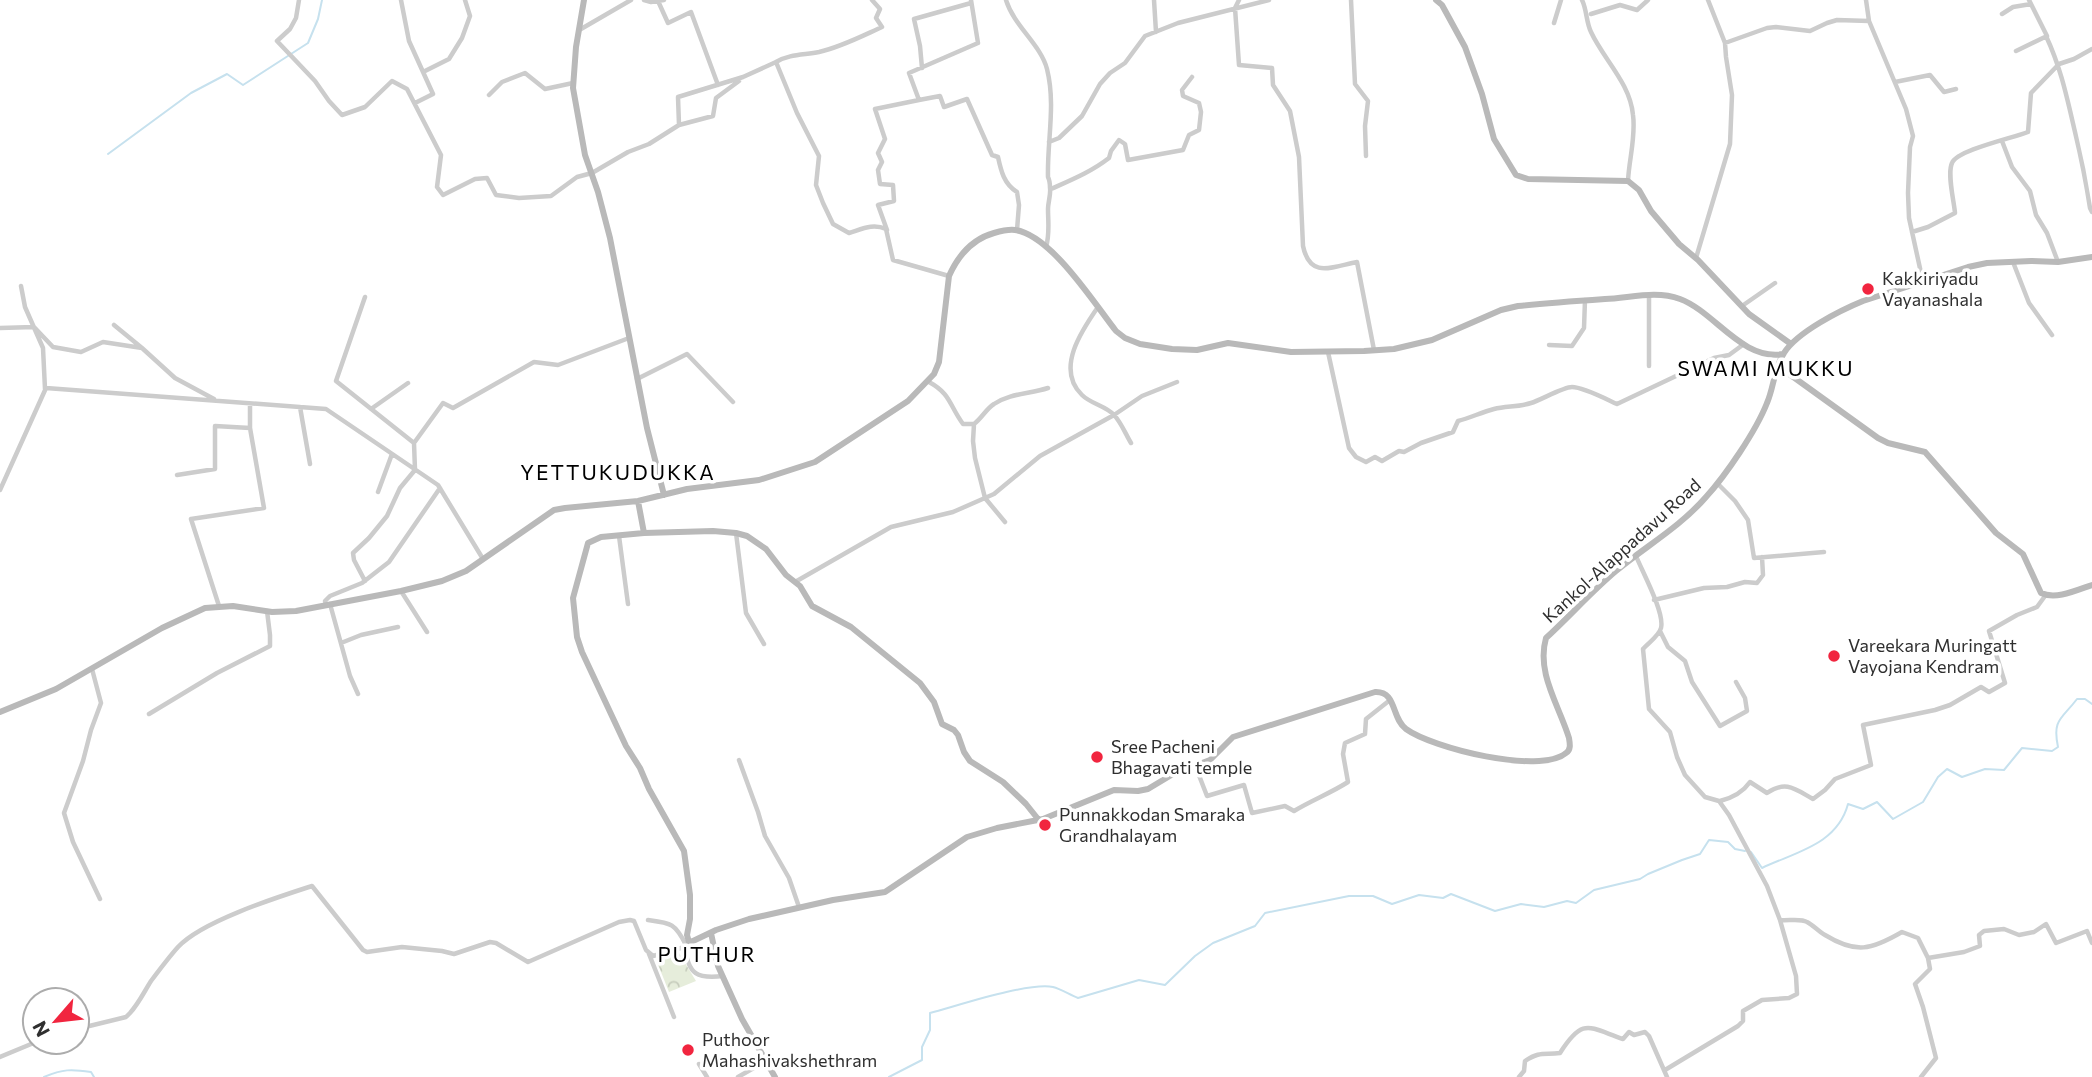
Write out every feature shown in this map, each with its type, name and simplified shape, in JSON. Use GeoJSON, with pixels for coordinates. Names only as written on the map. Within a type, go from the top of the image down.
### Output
{"type":"FeatureCollection","features":[{"type":"Feature","properties":{"kind":"main road"},"geometry":{"type":"LineString","coordinates":[[584,0],[573,83],[583,146],[610,238],[637,379],[664,495]]}},
{"type":"Feature","properties":{"kind":"main road"},"geometry":{"type":"LineString","coordinates":[[1436,0],[1442,5],[1465,47],[1494,139],[1516,175],[1528,179],[1628,181],[1639,190],[1651,211],[1679,244],[1696,258],[1749,314],[1791,344]]}},
{"type":"Feature","properties":{"kind":"main road"},"geometry":{"type":"LineString","coordinates":[[0,712],[56,689],[195,611],[233,606],[267,611],[296,611],[401,592],[442,581],[466,571],[554,510],[638,501],[687,489],[759,480],[815,462],[908,401],[929,382],[939,362],[949,276],[954,265],[972,243],[1008,229],[1028,233],[1067,267],[1116,331],[1125,338],[1153,347],[1197,350],[1227,343],[1291,352],[1394,349],[1432,340],[1502,310],[1518,306],[1649,295],[1680,299],[1700,309],[1753,349],[1783,354]]}},
{"type":"Feature","properties":{"kind":"main road","name":"Kankol-Alappadavu Road"},"geometry":{"type":"LineString","coordinates":[[1391,699],[1400,724],[1408,730],[1462,751],[1528,762],[1555,758],[1567,753],[1569,738],[1544,670],[1542,651],[1546,638],[1595,590],[1685,519],[1718,484],[1767,403],[1778,366],[1791,344],[1834,314],[1863,301],[1968,267],[1987,263],[2058,262],[2092,257]]}},
{"type":"Feature","properties":{"kind":"main road"},"geometry":{"type":"LineString","coordinates":[[1778,366],[1878,438],[1900,447],[1925,452],[1996,533],[2020,550],[2040,593],[2045,596],[2068,593],[2092,585]]}},
{"type":"Feature","properties":{"kind":"main road"},"geometry":{"type":"LineString","coordinates":[[638,501],[644,533]]}},
{"type":"Feature","properties":{"kind":"main road"},"geometry":{"type":"LineString","coordinates":[[686,945],[690,895],[684,851],[626,746],[577,636],[573,598],[585,548],[588,543],[601,537],[713,531],[747,536],[765,550],[786,575],[800,586],[812,606],[851,627],[920,683],[934,702],[942,724],[954,730],[961,738],[964,752],[970,761],[1003,782],[1038,819]]}},
{"type":"Feature","properties":{"kind":"main road"},"geometry":{"type":"LineString","coordinates":[[686,945],[749,919],[885,892],[967,837],[1056,814],[1114,790],[1148,789],[1173,774],[1210,760],[1233,737],[1269,724],[1375,692],[1382,691],[1391,699]]}},
{"type":"Feature","properties":{"kind":"main road"},"geometry":{"type":"LineString","coordinates":[[711,933],[718,966],[742,1019],[775,1077]]}},
{"type":"Feature","properties":{"kind":"street"},"geometry":{"type":"LineString","coordinates":[[299,0],[296,18],[290,29],[277,41],[315,81],[328,101],[342,115],[365,107],[392,81],[407,89],[441,155],[437,187],[443,195],[475,179],[487,178],[496,195],[519,198],[551,196],[577,177],[592,173],[628,152],[649,144],[679,125],[713,117],[716,98],[743,78]]}},
{"type":"Feature","properties":{"kind":"street"},"geometry":{"type":"LineString","coordinates":[[401,0],[409,41],[433,94],[415,103]]}},
{"type":"Feature","properties":{"kind":"street"},"geometry":{"type":"LineString","coordinates":[[423,72],[449,59],[462,38],[470,16],[465,0]]}},
{"type":"Feature","properties":{"kind":"street"},"geometry":{"type":"LineString","coordinates":[[581,29],[631,0]]}},
{"type":"Feature","properties":{"kind":"street"},"geometry":{"type":"LineString","coordinates":[[644,0],[664,0]]}},
{"type":"Feature","properties":{"kind":"street"},"geometry":{"type":"LineString","coordinates":[[679,125],[678,97],[743,78],[784,57],[835,47],[882,27],[876,18],[880,9],[872,0]]}},
{"type":"Feature","properties":{"kind":"street"},"geometry":{"type":"LineString","coordinates":[[1006,0],[1013,16],[1038,52],[1047,69],[1051,85],[1048,177],[1051,190],[1049,230],[1045,247]]}},
{"type":"Feature","properties":{"kind":"street"},"geometry":{"type":"LineString","coordinates":[[1154,0],[1156,32]]}},
{"type":"Feature","properties":{"kind":"street"},"geometry":{"type":"LineString","coordinates":[[1239,0],[1235,8],[1239,65],[1272,68],[1273,85],[1290,111],[1299,157],[1303,246],[1306,259],[1322,270],[1357,262],[1374,350]]}},
{"type":"Feature","properties":{"kind":"street"},"geometry":{"type":"LineString","coordinates":[[1049,142],[1059,138],[1082,116],[1107,75],[1125,63],[1145,36],[1178,23],[1269,0]]}},
{"type":"Feature","properties":{"kind":"street"},"geometry":{"type":"LineString","coordinates":[[1351,0],[1355,84],[1368,101],[1366,156]]}},
{"type":"Feature","properties":{"kind":"street"},"geometry":{"type":"LineString","coordinates":[[1554,23],[1561,0]]}},
{"type":"Feature","properties":{"kind":"street"},"geometry":{"type":"LineString","coordinates":[[1582,0],[1589,28],[1625,86],[1633,114],[1628,181]]}},
{"type":"Feature","properties":{"kind":"street"},"geometry":{"type":"LineString","coordinates":[[1591,14],[1620,5],[1637,10],[1648,0]]}},
{"type":"Feature","properties":{"kind":"street"},"geometry":{"type":"LineString","coordinates":[[1696,258],[1730,144],[1732,95],[1725,43],[1708,0]]}},
{"type":"Feature","properties":{"kind":"street"},"geometry":{"type":"LineString","coordinates":[[1866,0],[1869,21],[1906,109],[1913,136],[1908,193],[1912,232],[1923,283]]}},
{"type":"Feature","properties":{"kind":"street"},"geometry":{"type":"LineString","coordinates":[[658,1],[668,23],[691,12],[718,85]]}},
{"type":"Feature","properties":{"kind":"street"},"geometry":{"type":"LineString","coordinates":[[919,100],[909,73],[922,68],[978,43],[971,1],[915,19],[922,68]]}},
{"type":"Feature","properties":{"kind":"street"},"geometry":{"type":"LineString","coordinates":[[2003,15],[2013,7],[2030,2],[2059,64],[2092,212]]}},
{"type":"Feature","properties":{"kind":"street"},"geometry":{"type":"LineString","coordinates":[[1725,43],[1767,28],[1810,32],[1837,20],[1869,21]]}},
{"type":"Feature","properties":{"kind":"street"},"geometry":{"type":"LineString","coordinates":[[2016,51],[2046,37]]}},
{"type":"Feature","properties":{"kind":"street"},"geometry":{"type":"LineString","coordinates":[[1912,232],[1955,213],[1950,165],[1955,158],[1968,151],[2028,132],[2031,93],[2059,64],[2092,48]]}},
{"type":"Feature","properties":{"kind":"street"},"geometry":{"type":"LineString","coordinates":[[776,62],[797,113],[819,156],[816,185],[833,223],[849,233],[868,226],[882,227],[886,229],[889,237]]}},
{"type":"Feature","properties":{"kind":"street"},"geometry":{"type":"LineString","coordinates":[[489,95],[502,82],[525,73],[545,89],[573,83]]}},
{"type":"Feature","properties":{"kind":"street"},"geometry":{"type":"LineString","coordinates":[[1895,82],[1930,75],[1944,92],[1956,89]]}},
{"type":"Feature","properties":{"kind":"street"},"geometry":{"type":"LineString","coordinates":[[1051,190],[1102,164],[1109,158],[1119,140],[1125,144],[1128,160],[1183,150],[1189,135],[1199,130],[1199,103],[1183,96],[1182,90],[1192,77]]}},
{"type":"Feature","properties":{"kind":"street"},"geometry":{"type":"LineString","coordinates":[[949,276],[893,260],[889,237],[878,205],[894,201],[893,185],[880,184],[878,170],[882,162],[878,153],[886,139],[875,109],[940,96],[944,107],[967,99],[992,155],[998,157],[1002,175],[1009,187],[1017,192],[1017,230]]}},
{"type":"Feature","properties":{"kind":"street"},"geometry":{"type":"LineString","coordinates":[[2002,141],[2012,167],[2030,191],[2036,215],[2047,233],[2058,262]]}},
{"type":"Feature","properties":{"kind":"street"},"geometry":{"type":"LineString","coordinates":[[2014,262],[2029,303],[2052,335]]}},
{"type":"Feature","properties":{"kind":"street"},"geometry":{"type":"LineString","coordinates":[[1742,306],[1775,283]]}},
{"type":"Feature","properties":{"kind":"street"},"geometry":{"type":"LineString","coordinates":[[0,490],[46,390],[43,348],[25,307],[21,286]]}},
{"type":"Feature","properties":{"kind":"street"},"geometry":{"type":"LineString","coordinates":[[1649,295],[1649,366]]}},
{"type":"Feature","properties":{"kind":"street"},"geometry":{"type":"LineString","coordinates":[[365,297],[336,381],[414,443]]}},
{"type":"Feature","properties":{"kind":"street"},"geometry":{"type":"LineString","coordinates":[[1549,345],[1572,346],[1584,328],[1585,300]]}},
{"type":"Feature","properties":{"kind":"street"},"geometry":{"type":"LineString","coordinates":[[1098,306],[1082,330],[1071,358],[1071,377],[1082,395],[1114,415],[1131,443]]}},
{"type":"Feature","properties":{"kind":"street"},"geometry":{"type":"LineString","coordinates":[[114,325],[175,378],[218,401]]}},
{"type":"Feature","properties":{"kind":"street"},"geometry":{"type":"LineString","coordinates":[[0,328],[34,327],[54,347],[81,352],[103,342],[142,348]]}},
{"type":"Feature","properties":{"kind":"street"},"geometry":{"type":"LineString","coordinates":[[365,581],[354,560],[354,552],[387,516],[400,488],[415,470],[414,443],[443,403],[453,408],[534,362],[558,365],[629,338]]}},
{"type":"Feature","properties":{"kind":"street"},"geometry":{"type":"LineString","coordinates":[[1328,352],[1349,449],[1356,457],[1366,462],[1375,457],[1382,461],[1399,451],[1404,452],[1453,432],[1458,421],[1494,409],[1533,403],[1564,388],[1572,387],[1617,404],[1714,358],[1729,355],[1744,344]]}},
{"type":"Feature","properties":{"kind":"street"},"geometry":{"type":"LineString","coordinates":[[637,379],[687,354],[733,402]]}},
{"type":"Feature","properties":{"kind":"street"},"geometry":{"type":"LineString","coordinates":[[929,382],[943,390],[963,424],[974,424],[982,418],[989,406],[1001,399],[1048,388]]}},
{"type":"Feature","properties":{"kind":"street"},"geometry":{"type":"LineString","coordinates":[[794,582],[891,527],[953,512],[994,494],[1040,456],[1114,415],[1142,396],[1177,382]]}},
{"type":"Feature","properties":{"kind":"street"},"geometry":{"type":"LineString","coordinates":[[371,409],[408,383]]}},
{"type":"Feature","properties":{"kind":"street"},"geometry":{"type":"LineString","coordinates":[[46,390],[326,409],[438,485],[483,560]]}},
{"type":"Feature","properties":{"kind":"street"},"geometry":{"type":"LineString","coordinates":[[219,606],[191,519],[264,508],[250,428],[250,404]]}},
{"type":"Feature","properties":{"kind":"street"},"geometry":{"type":"LineString","coordinates":[[300,407],[310,464]]}},
{"type":"Feature","properties":{"kind":"street"},"geometry":{"type":"LineString","coordinates":[[974,424],[975,458],[985,498],[1005,522]]}},
{"type":"Feature","properties":{"kind":"street"},"geometry":{"type":"LineString","coordinates":[[177,475],[215,469],[215,426],[250,428]]}},
{"type":"Feature","properties":{"kind":"street"},"geometry":{"type":"LineString","coordinates":[[377,492],[392,454]]}},
{"type":"Feature","properties":{"kind":"street"},"geometry":{"type":"LineString","coordinates":[[1718,484],[1735,501],[1748,520],[1754,558],[1824,552]]}},
{"type":"Feature","properties":{"kind":"street"},"geometry":{"type":"LineString","coordinates":[[358,694],[325,601],[330,596],[365,581],[389,562],[440,488]]}},
{"type":"Feature","properties":{"kind":"street"},"geometry":{"type":"LineString","coordinates":[[736,533],[746,613],[764,644]]}},
{"type":"Feature","properties":{"kind":"street"},"geometry":{"type":"LineString","coordinates":[[619,535],[628,604]]}},
{"type":"Feature","properties":{"kind":"street"},"geometry":{"type":"LineString","coordinates":[[1636,556],[1654,600],[1661,624],[1660,631],[1668,647],[1685,661],[1692,682],[1720,726],[1747,711],[1745,698],[1736,682]]}},
{"type":"Feature","properties":{"kind":"street"},"geometry":{"type":"LineString","coordinates":[[1654,600],[1704,588],[1727,587],[1745,582],[1757,583],[1763,575],[1762,557]]}},
{"type":"Feature","properties":{"kind":"street"},"geometry":{"type":"LineString","coordinates":[[401,592],[427,632]]}},
{"type":"Feature","properties":{"kind":"street"},"geometry":{"type":"LineString","coordinates":[[1660,631],[1643,649],[1649,709],[1670,732],[1685,775],[1705,796],[1719,801],[1729,799],[1746,789],[1750,782],[1767,793],[1777,787],[1788,786],[1814,799],[1835,779],[1871,765],[1863,725],[1935,710],[1950,705],[1981,687],[1989,692],[2005,682],[1989,631],[2038,607],[2045,596]]}},
{"type":"Feature","properties":{"kind":"street"},"geometry":{"type":"LineString","coordinates":[[149,714],[216,673],[270,646],[267,611]]}},
{"type":"Feature","properties":{"kind":"street"},"geometry":{"type":"LineString","coordinates":[[341,643],[398,626]]}},
{"type":"Feature","properties":{"kind":"street"},"geometry":{"type":"LineString","coordinates":[[92,669],[101,703],[64,813],[73,842],[100,899]]}},
{"type":"Feature","properties":{"kind":"street"},"geometry":{"type":"LineString","coordinates":[[1195,765],[1207,796],[1244,785],[1252,813],[1284,806],[1294,811],[1348,782],[1343,754],[1345,743],[1365,734],[1366,719],[1391,699]]}},
{"type":"Feature","properties":{"kind":"street"},"geometry":{"type":"LineString","coordinates":[[738,760],[765,836],[789,878],[799,907]]}},
{"type":"Feature","properties":{"kind":"street"},"geometry":{"type":"LineString","coordinates":[[1665,1070],[1738,1026],[1743,1021],[1743,1011],[1762,1000],[1789,998],[1797,994],[1797,976],[1767,886],[1719,801]]}},
{"type":"Feature","properties":{"kind":"street"},"geometry":{"type":"LineString","coordinates":[[91,1026],[125,1017],[130,1013],[181,943],[219,921],[312,886],[364,951],[402,947],[454,954],[490,942],[528,962],[620,922],[634,921],[674,1017]]}},
{"type":"Feature","properties":{"kind":"street"},"geometry":{"type":"LineString","coordinates":[[648,920],[671,923],[686,945],[685,954],[697,975],[704,978],[723,976]]}},
{"type":"Feature","properties":{"kind":"street"},"geometry":{"type":"LineString","coordinates":[[1780,920],[1805,920],[1821,933],[1847,947],[1866,947],[1902,932],[1918,938],[1928,958],[1930,969],[1915,984],[1936,1058],[1921,1077]]}},
{"type":"Feature","properties":{"kind":"street"},"geometry":{"type":"LineString","coordinates":[[1928,958],[1980,947],[1979,935],[1984,931],[2004,929],[2019,935],[2034,932],[2046,924],[2056,943],[2087,931],[2092,943]]}},
{"type":"Feature","properties":{"kind":"street"},"geometry":{"type":"LineString","coordinates":[[649,954],[653,956],[686,945]]}},
{"type":"Feature","properties":{"kind":"street"},"geometry":{"type":"LineString","coordinates":[[1519,1077],[1524,1071],[1525,1061],[1542,1052],[1560,1054],[1577,1031],[1593,1027],[1623,1039],[1629,1032],[1633,1035],[1645,1032],[1667,1077]]}},
{"type":"Feature","properties":{"kind":"street"},"geometry":{"type":"LineString","coordinates":[[0,1057],[21,1048]]}},
{"type":"Feature","properties":{"kind":"street"},"geometry":{"type":"LineString","coordinates":[[738,1077],[766,1061]]}},
{"type":"Feature","properties":{"kind":"street"},"geometry":{"type":"LineString","coordinates":[[699,1064],[707,1077]]}},
{"type":"Feature","properties":{"kind":"green space"},"geometry":{"type":"Polygon","coordinates":[[[679,953],[696,981],[669,992],[657,962],[679,953]]]}},
{"type":"Feature","properties":{"kind":"waterway"},"geometry":{"type":"LineString","coordinates":[[108,154],[191,93],[227,74],[243,85],[308,43],[322,0]]}},
{"type":"Feature","properties":{"kind":"waterway"},"geometry":{"type":"LineString","coordinates":[[1751,852],[1762,868],[1801,852],[1825,838],[1835,829],[1848,804],[1863,809],[1877,802],[1893,819],[1923,802],[1938,777],[1947,769],[1962,777],[1985,769],[2004,770],[2022,748],[2052,751],[2058,747],[2057,725],[2077,699],[2085,699],[2092,704]]}},
{"type":"Feature","properties":{"kind":"waterway"},"geometry":{"type":"LineString","coordinates":[[889,1077],[922,1060],[922,1047],[930,1030],[930,1013],[1042,986],[1053,987],[1078,998],[1139,980],[1165,985],[1213,943],[1255,926],[1265,913],[1349,896],[1373,896],[1392,904],[1419,895],[1443,898],[1451,894],[1495,911],[1521,904],[1544,907],[1567,901],[1576,903],[1594,890],[1640,879],[1700,854],[1709,840],[1728,842],[1735,849],[1745,851]]}},
{"type":"Feature","properties":{"kind":"waterway"},"geometry":{"type":"LineString","coordinates":[[44,1077],[72,1070],[91,1072],[94,1077]]}},
{"type":"Feature","properties":{"kind":"place","name":"Kakkiriyadu Vayanashala"},"geometry":{"type":"Point","coordinates":[1868,289]}},
{"type":"Feature","properties":{"kind":"place","name":"Vareekara Muringatt Vayojana Kendram"},"geometry":{"type":"Point","coordinates":[1834,656]}},
{"type":"Feature","properties":{"kind":"place","name":"Sree Pacheni Bhagavati temple"},"geometry":{"type":"Point","coordinates":[1097,757]}},
{"type":"Feature","properties":{"kind":"place","name":"Punnakkodan Smaraka Grandhalayam"},"geometry":{"type":"Point","coordinates":[1045,825]}},
{"type":"Feature","properties":{"kind":"place","name":"Puthoor Mahashivakshethram"},"geometry":{"type":"Point","coordinates":[688,1050]}},
{"type":"Feature","properties":{"kind":"district","name":"SWAMI MUKKU"},"geometry":{"type":"Point","coordinates":[1766,369]}},
{"type":"Feature","properties":{"kind":"district","name":"YETTUKUDUKKA"},"geometry":{"type":"Point","coordinates":[618,473]}},
{"type":"Feature","properties":{"kind":"district","name":"PUTHUR"},"geometry":{"type":"Point","coordinates":[707,955]}}]}
